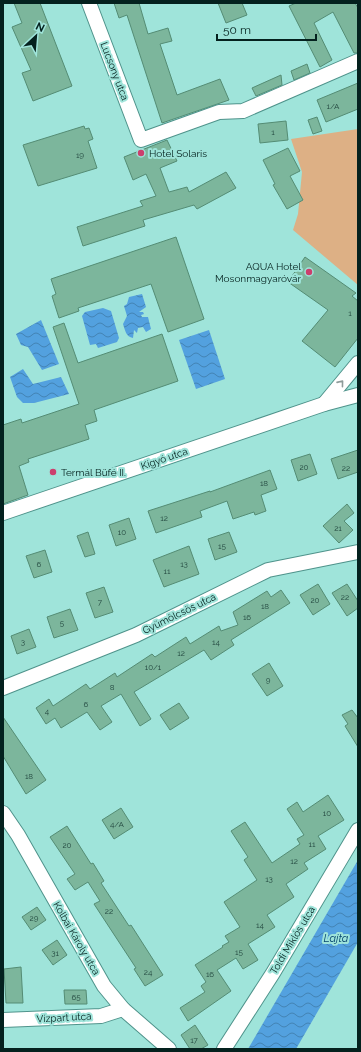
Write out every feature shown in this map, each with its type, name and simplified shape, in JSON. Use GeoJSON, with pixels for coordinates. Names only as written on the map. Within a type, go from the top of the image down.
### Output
{"type":"FeatureCollection","features":[{"type":"Feature","properties":{"kind":"street","name":"Lucsony utca"},"geometry":{"type":"LineString","coordinates":[[89,3],[142,140],[219,112],[243,111],[358,61]]}},
{"type":"Feature","properties":{"kind":"street"},"geometry":{"type":"LineString","coordinates":[[324,404],[358,363]]}},
{"type":"Feature","properties":{"kind":"street","name":"Kígyó utca"},"geometry":{"type":"LineString","coordinates":[[3,513],[324,404],[358,395]]}},
{"type":"Feature","properties":{"kind":"street","name":"Gyümölcsös utca"},"geometry":{"type":"LineString","coordinates":[[3,688],[136,635],[268,570],[358,552]]}},
{"type":"Feature","properties":{"kind":"street","name":"Kolbai Károly utca"},"geometry":{"type":"LineString","coordinates":[[3,813],[18,835],[104,986],[123,1009],[170,1049]]}},
{"type":"Feature","properties":{"kind":"street","name":"Toldi Miklós utca"},"geometry":{"type":"LineString","coordinates":[[224,1049],[273,973],[358,830]]}},
{"type":"Feature","properties":{"kind":"street"},"geometry":{"type":"LineString","coordinates":[[3,835],[18,835]]}},
{"type":"Feature","properties":{"kind":"street","name":"Vízpart utca"},"geometry":{"type":"LineString","coordinates":[[3,1020],[101,1016],[123,1009]]}},
{"type":"Feature","properties":{"kind":"shaded area"},"geometry":{"type":"Polygon","coordinates":[[[358,129],[358,285],[293,230],[298,214],[302,172],[291,139],[358,129]]]}},
{"type":"Feature","properties":{"kind":"water"},"geometry":{"type":"Polygon","coordinates":[[[142,294],[146,307],[139,312],[143,312],[144,314],[141,315],[142,317],[148,317],[151,329],[146,332],[143,327],[138,328],[137,333],[134,330],[133,338],[127,335],[123,324],[127,316],[124,306],[127,304],[129,297],[142,294]]]}},
{"type":"Feature","properties":{"kind":"water"},"geometry":{"type":"Polygon","coordinates":[[[103,308],[111,311],[119,338],[117,342],[98,348],[96,344],[90,345],[82,316],[85,312],[103,308]]]}},
{"type":"Feature","properties":{"kind":"water"},"geometry":{"type":"Polygon","coordinates":[[[41,320],[59,364],[42,370],[28,347],[21,345],[16,334],[41,320]]]}},
{"type":"Feature","properties":{"kind":"water"},"geometry":{"type":"Polygon","coordinates":[[[209,330],[225,379],[196,389],[179,340],[209,330]]]}},
{"type":"Feature","properties":{"kind":"water"},"geometry":{"type":"Polygon","coordinates":[[[23,369],[33,384],[61,377],[69,394],[34,403],[23,403],[17,397],[10,377],[23,369]]]}},
{"type":"Feature","properties":{"kind":"water","name":"Lajta"},"geometry":{"type":"Polygon","coordinates":[[[358,860],[358,942],[296,1049],[248,1049],[358,860]]]}},
{"type":"Feature","properties":{"kind":"building"},"geometry":{"type":"Polygon","coordinates":[[[14,3],[40,3],[72,86],[33,101],[22,73],[31,70],[12,27],[22,23],[14,3]]]}},
{"type":"Feature","properties":{"kind":"building"},"geometry":{"type":"Polygon","coordinates":[[[114,3],[139,3],[148,34],[168,28],[172,41],[160,44],[177,95],[220,79],[229,100],[162,123],[127,15],[119,18],[114,3]]]}},
{"type":"Feature","properties":{"kind":"building"},"geometry":{"type":"Polygon","coordinates":[[[218,3],[242,3],[247,15],[226,23],[218,3]]]}},
{"type":"Feature","properties":{"kind":"building"},"geometry":{"type":"Polygon","coordinates":[[[296,3],[355,3],[358,8],[358,53],[354,53],[333,12],[314,23],[332,60],[320,67],[289,6],[296,3]]]}},
{"type":"Feature","properties":{"kind":"building"},"geometry":{"type":"Polygon","coordinates":[[[307,64],[310,73],[294,80],[291,71],[307,64]]]}},
{"type":"Feature","properties":{"kind":"building"},"geometry":{"type":"Polygon","coordinates":[[[281,75],[282,85],[256,96],[252,88],[281,75]]]}},
{"type":"Feature","properties":{"kind":"building"},"geometry":{"type":"Polygon","coordinates":[[[358,83],[358,109],[326,122],[317,100],[358,83]]]}},
{"type":"Feature","properties":{"kind":"building"},"geometry":{"type":"Polygon","coordinates":[[[317,117],[322,131],[313,134],[308,120],[317,117]]]}},
{"type":"Feature","properties":{"kind":"building"},"geometry":{"type":"Polygon","coordinates":[[[286,121],[288,140],[260,143],[258,124],[286,121]]]}},
{"type":"Feature","properties":{"kind":"building"},"geometry":{"type":"Polygon","coordinates":[[[84,126],[85,129],[89,128],[93,139],[88,141],[97,168],[38,186],[23,145],[84,126]]]}},
{"type":"Feature","properties":{"kind":"building"},"geometry":{"type":"Polygon","coordinates":[[[167,140],[177,161],[160,168],[169,192],[187,187],[189,192],[226,172],[236,188],[197,209],[194,205],[143,220],[145,226],[83,246],[77,227],[143,206],[140,201],[156,196],[146,174],[133,180],[124,157],[167,140]]]}},
{"type":"Feature","properties":{"kind":"building"},"geometry":{"type":"Polygon","coordinates":[[[288,148],[300,171],[290,176],[303,200],[287,209],[273,185],[275,184],[263,160],[288,148]]]}},
{"type":"Feature","properties":{"kind":"building"},"geometry":{"type":"Polygon","coordinates":[[[176,237],[204,319],[168,332],[151,284],[78,308],[79,311],[59,318],[52,296],[56,294],[51,279],[176,237]]]}},
{"type":"Feature","properties":{"kind":"building"},"geometry":{"type":"Polygon","coordinates":[[[305,257],[356,293],[352,296],[358,301],[358,338],[335,367],[302,341],[328,310],[288,282],[305,257]]]}},
{"type":"Feature","properties":{"kind":"building"},"geometry":{"type":"Polygon","coordinates":[[[64,323],[78,363],[162,334],[178,381],[94,410],[97,421],[85,425],[89,439],[28,459],[29,462],[19,466],[28,495],[3,504],[3,425],[21,419],[22,423],[79,404],[53,327],[64,323]]]}},
{"type":"Feature","properties":{"kind":"building"},"geometry":{"type":"Polygon","coordinates":[[[358,450],[358,472],[338,479],[331,459],[358,450]]]}},
{"type":"Feature","properties":{"kind":"building"},"geometry":{"type":"Polygon","coordinates":[[[310,454],[317,474],[298,481],[291,460],[310,454]]]}},
{"type":"Feature","properties":{"kind":"building"},"geometry":{"type":"Polygon","coordinates":[[[270,470],[277,489],[261,495],[266,511],[255,515],[254,512],[233,519],[227,501],[200,511],[202,517],[156,533],[148,511],[210,492],[270,470]]]}},
{"type":"Feature","properties":{"kind":"building"},"geometry":{"type":"Polygon","coordinates":[[[347,504],[354,513],[344,521],[353,530],[339,543],[323,526],[347,504]]]}},
{"type":"Feature","properties":{"kind":"building"},"geometry":{"type":"Polygon","coordinates":[[[129,518],[136,539],[116,546],[109,525],[129,518]]]}},
{"type":"Feature","properties":{"kind":"building"},"geometry":{"type":"Polygon","coordinates":[[[88,532],[95,554],[85,557],[77,536],[88,532]]]}},
{"type":"Feature","properties":{"kind":"building"},"geometry":{"type":"Polygon","coordinates":[[[229,532],[237,552],[215,560],[208,539],[229,532]]]}},
{"type":"Feature","properties":{"kind":"building"},"geometry":{"type":"Polygon","coordinates":[[[189,546],[199,574],[164,587],[153,560],[189,546]]]}},
{"type":"Feature","properties":{"kind":"building"},"geometry":{"type":"Polygon","coordinates":[[[45,550],[52,572],[34,578],[26,556],[45,550]]]}},
{"type":"Feature","properties":{"kind":"building"},"geometry":{"type":"Polygon","coordinates":[[[318,584],[330,604],[313,615],[300,595],[318,584]]]}},
{"type":"Feature","properties":{"kind":"building"},"geometry":{"type":"Polygon","coordinates":[[[347,584],[358,601],[358,608],[347,616],[332,593],[347,584]]]}},
{"type":"Feature","properties":{"kind":"building"},"geometry":{"type":"Polygon","coordinates":[[[104,587],[113,612],[95,618],[86,593],[104,587]]]}},
{"type":"Feature","properties":{"kind":"building"},"geometry":{"type":"Polygon","coordinates":[[[281,590],[290,603],[231,640],[234,645],[211,660],[204,650],[134,692],[151,719],[140,726],[121,694],[101,706],[112,722],[100,730],[87,712],[61,728],[55,718],[46,724],[36,708],[49,699],[53,706],[86,684],[90,689],[115,673],[117,677],[152,654],[155,657],[186,637],[190,644],[219,626],[221,631],[238,625],[233,612],[267,591],[271,597],[281,590]]]}},
{"type":"Feature","properties":{"kind":"building"},"geometry":{"type":"Polygon","coordinates":[[[70,609],[78,630],[54,638],[47,617],[70,609]]]}},
{"type":"Feature","properties":{"kind":"building"},"geometry":{"type":"Polygon","coordinates":[[[29,629],[36,647],[17,654],[11,636],[29,629]]]}},
{"type":"Feature","properties":{"kind":"building"},"geometry":{"type":"Polygon","coordinates":[[[269,663],[283,686],[267,696],[252,674],[269,663]]]}},
{"type":"Feature","properties":{"kind":"building"},"geometry":{"type":"Polygon","coordinates":[[[179,703],[189,718],[170,730],[160,715],[179,703]]]}},
{"type":"Feature","properties":{"kind":"building"},"geometry":{"type":"Polygon","coordinates":[[[352,710],[358,718],[358,747],[345,726],[348,724],[342,715],[352,710]]]}},
{"type":"Feature","properties":{"kind":"building"},"geometry":{"type":"Polygon","coordinates":[[[3,717],[46,780],[26,794],[3,756],[3,717]]]}},
{"type":"Feature","properties":{"kind":"building"},"geometry":{"type":"Polygon","coordinates":[[[328,795],[344,820],[318,836],[326,849],[304,863],[308,869],[286,884],[294,897],[267,915],[275,927],[248,944],[258,960],[243,969],[236,958],[217,970],[231,991],[188,1021],[180,1008],[205,992],[201,986],[206,982],[195,965],[229,942],[225,936],[240,927],[224,902],[257,880],[244,860],[248,857],[231,831],[245,822],[272,863],[300,844],[297,839],[304,835],[287,809],[297,802],[303,812],[328,795]]]}},
{"type":"Feature","properties":{"kind":"building"},"geometry":{"type":"Polygon","coordinates":[[[121,808],[133,827],[114,839],[102,820],[121,808]]]}},
{"type":"Feature","properties":{"kind":"building"},"geometry":{"type":"Polygon","coordinates":[[[67,826],[91,864],[93,863],[104,881],[101,883],[129,926],[131,925],[163,975],[145,986],[134,969],[136,968],[94,904],[100,901],[88,882],[75,890],[67,879],[75,874],[50,837],[67,826]]]}},
{"type":"Feature","properties":{"kind":"building"},"geometry":{"type":"Polygon","coordinates":[[[37,907],[46,920],[31,930],[22,917],[37,907]]]}},
{"type":"Feature","properties":{"kind":"building"},"geometry":{"type":"Polygon","coordinates":[[[57,940],[67,955],[53,965],[42,950],[57,940]]]}},
{"type":"Feature","properties":{"kind":"building"},"geometry":{"type":"Polygon","coordinates":[[[21,967],[23,1003],[6,1003],[4,969],[21,967]]]}},
{"type":"Feature","properties":{"kind":"building"},"geometry":{"type":"Polygon","coordinates":[[[64,990],[86,990],[87,1004],[65,1004],[64,990]]]}},
{"type":"Feature","properties":{"kind":"building"},"geometry":{"type":"Polygon","coordinates":[[[195,1025],[208,1045],[201,1049],[190,1049],[181,1035],[195,1025]]]}},
{"type":"Feature","properties":{"kind":"place","name":"Hotel Solaris"},"geometry":{"type":"Point","coordinates":[141,153]}},
{"type":"Feature","properties":{"kind":"place","name":"AQUA Hotel Mosonmagyaróvár"},"geometry":{"type":"Point","coordinates":[309,272]}},
{"type":"Feature","properties":{"kind":"place","name":"Termál Büfé II."},"geometry":{"type":"Point","coordinates":[53,472]}}]}
